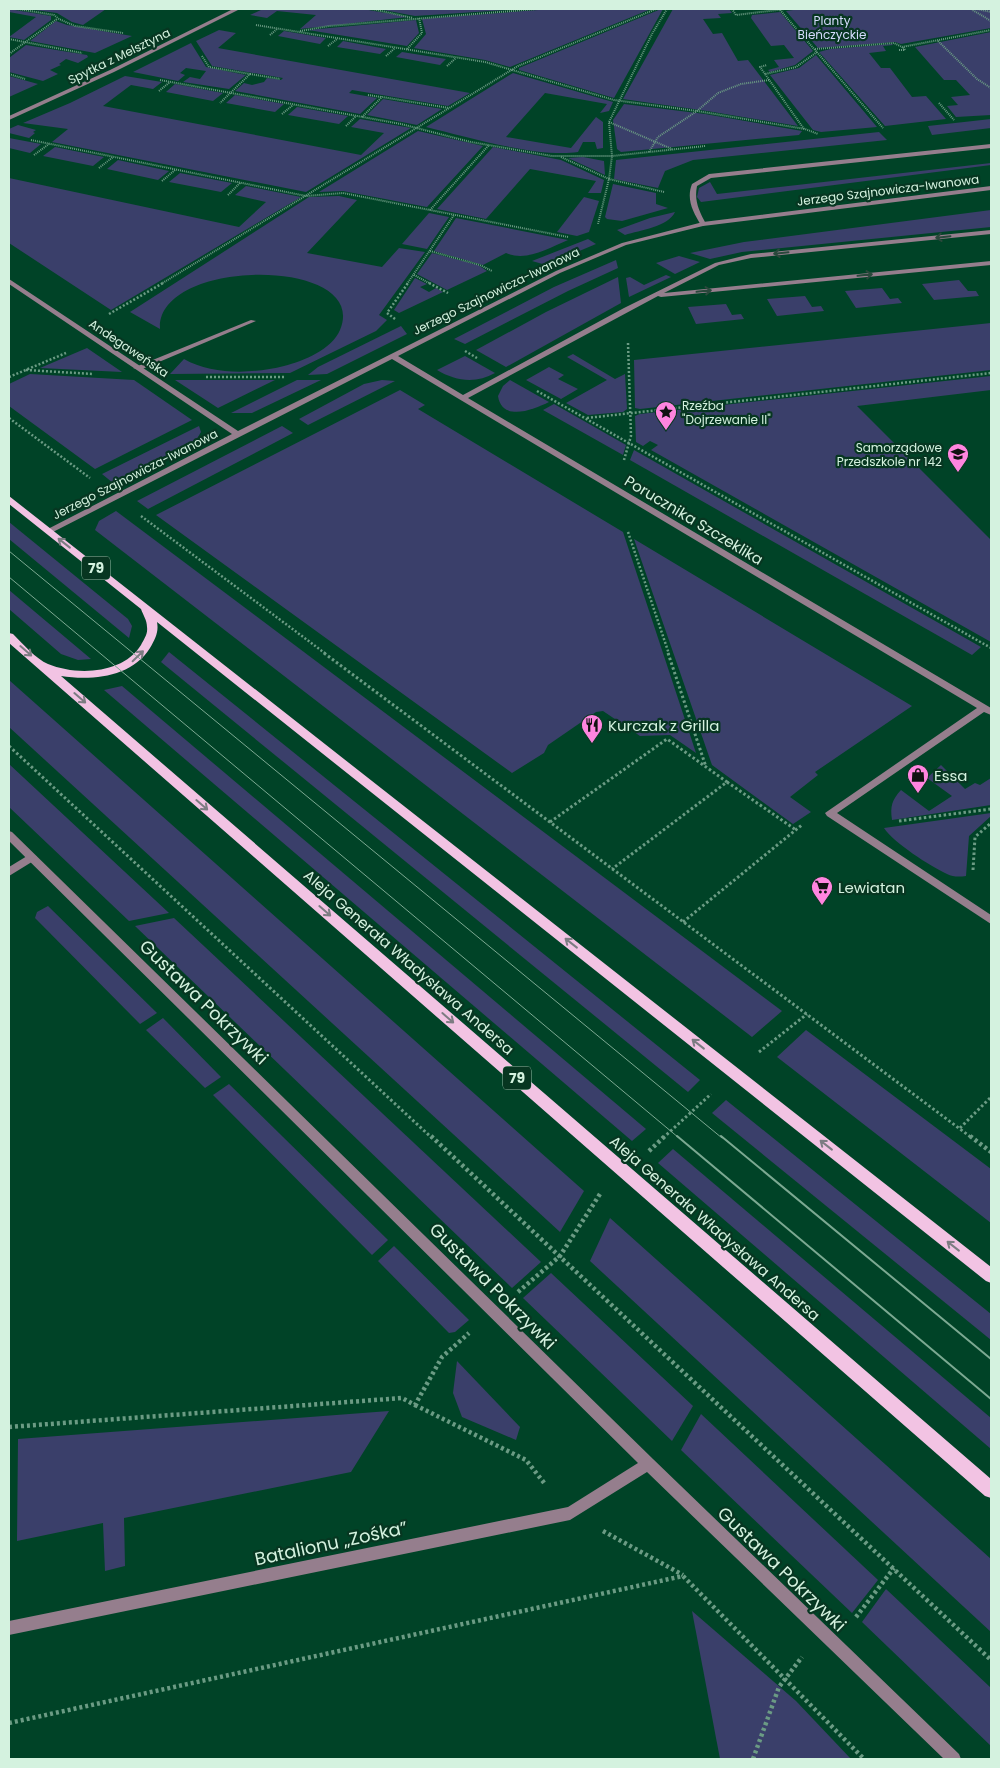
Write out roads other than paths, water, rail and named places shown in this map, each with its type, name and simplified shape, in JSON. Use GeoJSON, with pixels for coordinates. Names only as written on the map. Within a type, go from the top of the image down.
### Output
{"type":"FeatureCollection","features":[{"type":"Feature","properties":{"kind":"main road","name":"79"},"geometry":{"type":"LineString","coordinates":[[9,499],[991,1276]]}},
{"type":"Feature","properties":{"kind":"main road"},"geometry":{"type":"LineString","coordinates":[[43,666],[63,673],[96,673],[118,668],[132,661],[144,650],[153,630],[152,619],[144,606]]}},
{"type":"Feature","properties":{"kind":"main road","name":"Aleja Generała Władysława Andersa"},"geometry":{"type":"LineString","coordinates":[[9,637],[991,1490]]}},
{"type":"Feature","properties":{"kind":"street","name":"Spytka z Melsztyna"},"geometry":{"type":"LineString","coordinates":[[9,118],[112,71],[237,9]]}},
{"type":"Feature","properties":{"kind":"street"},"geometry":{"type":"LineString","coordinates":[[703,224],[693,206],[692,198],[694,185],[709,176],[991,146]]}},
{"type":"Feature","properties":{"kind":"street","name":"Jerzego Szajnowicza-Iwanowa"},"geometry":{"type":"LineString","coordinates":[[48,531],[558,272],[624,244],[703,224],[991,188]]}},
{"type":"Feature","properties":{"kind":"street"},"geometry":{"type":"LineString","coordinates":[[462,398],[626,309],[717,264],[750,256],[991,232]]}},
{"type":"Feature","properties":{"kind":"street"},"geometry":{"type":"LineString","coordinates":[[655,296],[991,263]]}},
{"type":"Feature","properties":{"kind":"street","name":"Andegaweńska"},"geometry":{"type":"LineString","coordinates":[[9,281],[237,434]]}},
{"type":"Feature","properties":{"kind":"street"},"geometry":{"type":"LineString","coordinates":[[137,368],[253,321]]}},
{"type":"Feature","properties":{"kind":"street","name":"Porucznika Szczeklika"},"geometry":{"type":"LineString","coordinates":[[392,356],[989,709]]}},
{"type":"Feature","properties":{"kind":"street"},"geometry":{"type":"LineString","coordinates":[[989,709],[830,812],[991,920]]}},
{"type":"Feature","properties":{"kind":"street","name":"Gustawa Pokrzywki"},"geometry":{"type":"LineString","coordinates":[[9,835],[648,1464],[954,1759]]}},
{"type":"Feature","properties":{"kind":"street"},"geometry":{"type":"LineString","coordinates":[[9,872],[32,857]]}},
{"type":"Feature","properties":{"kind":"street","name":"Batalionu „Zośka”"},"geometry":{"type":"LineString","coordinates":[[9,1628],[570,1513],[648,1464]]}},
{"type":"Feature","properties":{"kind":"tram line"},"geometry":{"type":"LineString","coordinates":[[9,551],[722,1138]]}},
{"type":"Feature","properties":{"kind":"tram line"},"geometry":{"type":"LineString","coordinates":[[9,577],[679,1138]]}},
{"type":"Feature","properties":{"kind":"tram line"},"geometry":{"type":"LineString","coordinates":[[677,1136],[991,1399]]}},
{"type":"Feature","properties":{"kind":"tram line"},"geometry":{"type":"LineString","coordinates":[[721,1136],[991,1359]]}},
{"type":"Feature","properties":{"kind":"place","name":"Rzeźba \"Dojrzewanie II\""},"geometry":{"type":"Point","coordinates":[666,431]}},
{"type":"Feature","properties":{"kind":"place","name":"Samorządowe Przedszkole nr 142"},"geometry":{"type":"Point","coordinates":[958,473]}},
{"type":"Feature","properties":{"kind":"place","name":"Kurczak z Grilla"},"geometry":{"type":"Point","coordinates":[592,744]}},
{"type":"Feature","properties":{"kind":"place","name":"Essa"},"geometry":{"type":"Point","coordinates":[918,794]}},
{"type":"Feature","properties":{"kind":"place","name":"Lewiatan"},"geometry":{"type":"Point","coordinates":[822,906]}},
{"type":"Feature","properties":{"kind":"park label","name":"Planty Bieńczyckie"},"geometry":{"type":"Point","coordinates":[832,27]}}]}
